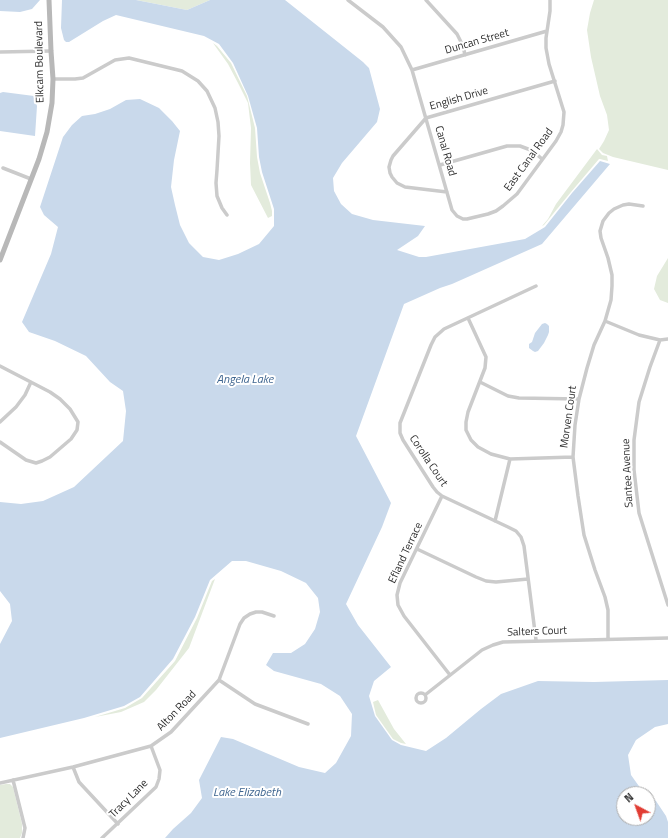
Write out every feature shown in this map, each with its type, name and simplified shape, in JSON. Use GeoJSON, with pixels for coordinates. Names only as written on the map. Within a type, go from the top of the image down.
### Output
{"type":"FeatureCollection","features":[{"type":"Feature","properties":{"kind":"street","name":"Elkcam Boulevard"},"geometry":{"type":"LineString","coordinates":[[0,260],[47,132],[52,103],[53,79],[50,0]]}},
{"type":"Feature","properties":{"kind":"street","name":"Canal Road"},"geometry":{"type":"LineString","coordinates":[[348,0],[371,17],[392,37],[400,47],[412,70],[447,192]]}},
{"type":"Feature","properties":{"kind":"street"},"geometry":{"type":"LineString","coordinates":[[426,0],[456,34],[463,46],[465,55]]}},
{"type":"Feature","properties":{"kind":"street","name":"East Canal Road"},"geometry":{"type":"LineString","coordinates":[[447,192],[452,210],[462,219],[488,214],[503,206],[517,194],[561,132],[564,112],[546,48],[550,0]]}},
{"type":"Feature","properties":{"kind":"street","name":"Duncan Street"},"geometry":{"type":"LineString","coordinates":[[412,70],[547,31]]}},
{"type":"Feature","properties":{"kind":"street"},"geometry":{"type":"LineString","coordinates":[[0,52],[51,51]]}},
{"type":"Feature","properties":{"kind":"street"},"geometry":{"type":"LineString","coordinates":[[53,79],[83,78],[115,60],[129,58],[182,71],[198,81],[207,91],[215,108],[219,136],[216,183],[217,196],[227,216]]}},
{"type":"Feature","properties":{"kind":"street","name":"English Drive"},"geometry":{"type":"LineString","coordinates":[[447,192],[405,187],[397,183],[390,173],[389,167],[393,156],[426,118],[555,81]]}},
{"type":"Feature","properties":{"kind":"street"},"geometry":{"type":"LineString","coordinates":[[440,166],[508,146],[520,146],[528,149],[542,159]]}},
{"type":"Feature","properties":{"kind":"street"},"geometry":{"type":"LineString","coordinates":[[3,168],[31,179]]}},
{"type":"Feature","properties":{"kind":"street","name":"Morven Court"},"geometry":{"type":"LineString","coordinates":[[608,639],[608,610],[584,535],[573,457],[579,399],[588,362],[605,321],[611,300],[612,275],[600,231],[603,221],[614,209],[629,204],[642,206]]}},
{"type":"Feature","properties":{"kind":"street","name":"Corolla Court"},"geometry":{"type":"LineString","coordinates":[[536,286],[444,330],[435,337],[400,423],[400,433],[403,440],[437,492],[442,496],[516,531],[521,538],[524,546],[536,640]]}},
{"type":"Feature","properties":{"kind":"street"},"geometry":{"type":"LineString","coordinates":[[468,318],[486,357],[485,368],[468,412],[466,422],[466,430],[471,440],[478,447],[491,454],[510,459],[573,457]]}},
{"type":"Feature","properties":{"kind":"street"},"geometry":{"type":"LineString","coordinates":[[605,321],[639,336],[660,340],[668,339]]}},
{"type":"Feature","properties":{"kind":"street","name":"Santee Avenue"},"geometry":{"type":"LineString","coordinates":[[660,340],[639,402],[634,440],[634,470],[639,513],[668,605]]}},
{"type":"Feature","properties":{"kind":"street"},"geometry":{"type":"LineString","coordinates":[[0,366],[50,392],[60,399],[70,409],[78,422],[77,430],[71,439],[50,457],[36,463],[26,460],[0,442]]}},
{"type":"Feature","properties":{"kind":"street"},"geometry":{"type":"LineString","coordinates":[[0,422],[16,407],[25,395],[31,382]]}},
{"type":"Feature","properties":{"kind":"street"},"geometry":{"type":"LineString","coordinates":[[480,382],[508,396],[520,398],[579,399]]}},
{"type":"Feature","properties":{"kind":"street"},"geometry":{"type":"LineString","coordinates":[[496,521],[510,459]]}},
{"type":"Feature","properties":{"kind":"street","name":"Efland Terrace"},"geometry":{"type":"LineString","coordinates":[[442,496],[400,583],[397,595],[398,606],[404,616],[450,675]]}},
{"type":"Feature","properties":{"kind":"street"},"geometry":{"type":"LineString","coordinates":[[416,549],[486,581],[496,582],[528,579]]}},
{"type":"Feature","properties":{"kind":"street","name":"Alton Road"},"geometry":{"type":"LineString","coordinates":[[0,783],[73,767],[151,746],[171,732],[219,680],[240,624],[244,618],[256,612],[262,612],[274,616]]}},
{"type":"Feature","properties":{"kind":"street","name":"Salters Court"},"geometry":{"type":"LineString","coordinates":[[425,695],[482,650],[503,642],[668,638]]}},
{"type":"Feature","properties":{"kind":"street"},"geometry":{"type":"LineString","coordinates":[[219,680],[255,704],[308,724]]}},
{"type":"Feature","properties":{"kind":"street","name":"Tracy Lane"},"geometry":{"type":"LineString","coordinates":[[102,838],[156,787],[160,770],[151,746]]}},
{"type":"Feature","properties":{"kind":"street"},"geometry":{"type":"LineString","coordinates":[[73,767],[79,782],[118,824]]}},
{"type":"Feature","properties":{"kind":"street"},"geometry":{"type":"LineString","coordinates":[[14,780],[25,828],[23,838]]}},
{"type":"Feature","properties":{"kind":"green space"},"geometry":{"type":"Polygon","coordinates":[[[136,0],[210,0],[187,10],[136,0]]]}},
{"type":"Feature","properties":{"kind":"green space"},"geometry":{"type":"Polygon","coordinates":[[[594,0],[668,0],[668,170],[613,157],[603,153],[599,149],[609,130],[607,115],[600,96],[591,57],[587,30],[594,0]]]}},
{"type":"Feature","properties":{"kind":"green space"},"geometry":{"type":"Polygon","coordinates":[[[213,43],[231,63],[247,96],[255,128],[257,157],[260,173],[272,211],[272,216],[268,218],[251,185],[251,128],[248,103],[228,64],[213,43]]]}},
{"type":"Feature","properties":{"kind":"green space"},"geometry":{"type":"Polygon","coordinates":[[[597,149],[602,155],[607,156],[608,161],[599,159],[544,225],[542,226],[548,219],[556,204],[597,149]]]}},
{"type":"Feature","properties":{"kind":"green space"},"geometry":{"type":"Polygon","coordinates":[[[668,258],[668,303],[660,300],[654,289],[657,276],[668,258]]]}},
{"type":"Feature","properties":{"kind":"green space"},"geometry":{"type":"Polygon","coordinates":[[[215,579],[189,648],[156,690],[144,702],[121,712],[95,717],[125,708],[142,698],[175,661],[197,618],[212,581],[215,579]]]}},
{"type":"Feature","properties":{"kind":"green space"},"geometry":{"type":"Polygon","coordinates":[[[378,700],[394,729],[406,744],[393,739],[376,715],[373,702],[378,700]]]}},
{"type":"Feature","properties":{"kind":"green space"},"geometry":{"type":"Polygon","coordinates":[[[10,784],[13,787],[22,824],[22,833],[20,838],[0,838],[0,785],[10,784]]]}},
{"type":"Feature","properties":{"kind":"water"},"geometry":{"type":"Polygon","coordinates":[[[0,0],[40,0],[32,9],[20,12],[0,11],[0,0]]]}},
{"type":"Feature","properties":{"kind":"water","name":"Angela Lake"},"geometry":{"type":"Polygon","coordinates":[[[62,0],[136,0],[187,10],[210,0],[285,0],[369,68],[380,109],[377,122],[342,163],[333,178],[334,191],[341,204],[352,214],[373,220],[425,226],[418,236],[397,250],[419,257],[525,239],[545,227],[600,161],[610,164],[542,244],[404,304],[356,436],[391,503],[382,527],[346,604],[358,625],[391,667],[374,681],[369,696],[375,716],[392,740],[401,745],[426,751],[446,738],[501,694],[538,681],[594,682],[668,680],[668,724],[655,727],[636,740],[628,755],[631,775],[639,786],[616,786],[616,826],[656,826],[656,801],[666,816],[668,822],[668,838],[165,838],[191,813],[202,798],[199,780],[221,737],[233,739],[299,767],[325,773],[336,763],[351,736],[352,714],[340,696],[321,684],[274,671],[266,665],[273,653],[291,653],[305,644],[315,629],[320,612],[318,598],[306,583],[281,571],[246,561],[232,561],[210,580],[195,617],[173,659],[140,697],[124,706],[84,718],[0,738],[0,644],[12,621],[10,604],[0,591],[0,502],[21,504],[43,501],[74,487],[123,441],[126,411],[123,391],[110,382],[86,356],[55,341],[29,332],[22,322],[51,254],[58,227],[44,215],[40,207],[63,137],[72,125],[82,116],[95,114],[110,109],[126,100],[140,99],[159,108],[180,131],[174,160],[171,187],[180,225],[189,243],[203,257],[219,260],[238,254],[259,244],[274,226],[274,209],[262,172],[259,157],[257,128],[248,96],[233,63],[219,44],[204,36],[116,15],[103,21],[69,42],[64,40],[61,28],[62,0]]]}},
{"type":"Feature","properties":{"kind":"water"},"geometry":{"type":"Polygon","coordinates":[[[3,92],[34,96],[37,106],[35,136],[0,131],[0,93],[3,92]]]}},
{"type":"Feature","properties":{"kind":"water"},"geometry":{"type":"Polygon","coordinates":[[[545,323],[549,326],[548,335],[538,351],[535,352],[529,348],[529,344],[532,342],[535,333],[542,324],[545,323]]]}},
{"type":"Feature","properties":{"kind":"water label","name":"Lake Elizabeth"},"geometry":{"type":"Point","coordinates":[247,793]}}]}
